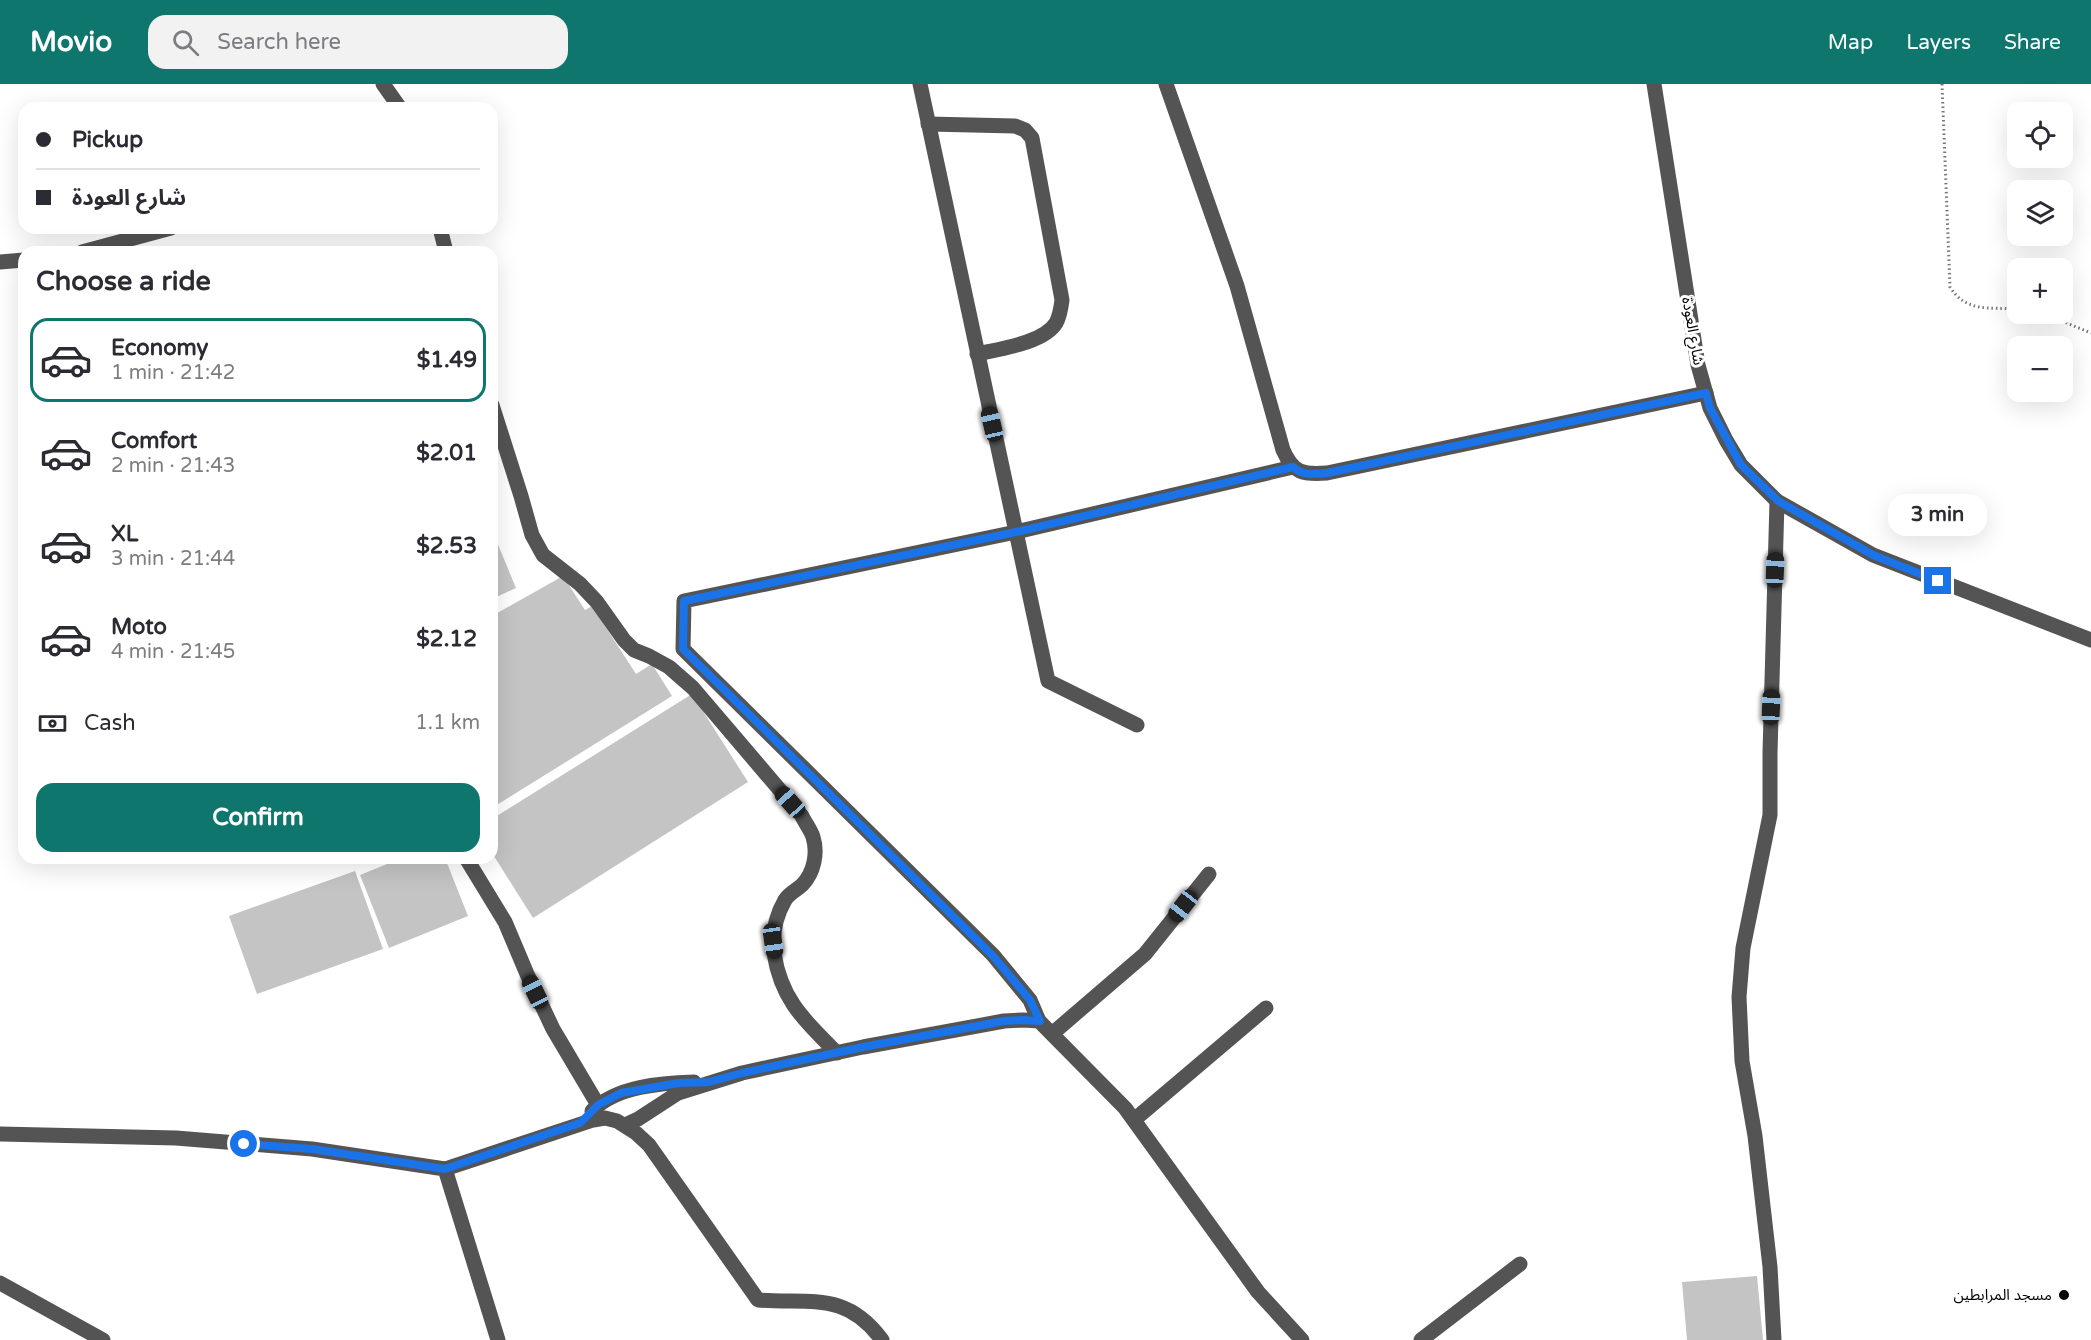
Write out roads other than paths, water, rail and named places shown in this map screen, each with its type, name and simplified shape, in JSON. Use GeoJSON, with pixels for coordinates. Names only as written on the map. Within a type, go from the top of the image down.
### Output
{"type":"FeatureCollection","features":[{"type":"Feature","properties":{"kind":"street"},"geometry":{"type":"LineString","coordinates":[[383,84],[396,102]]}},
{"type":"Feature","properties":{"kind":"street"},"geometry":{"type":"LineString","coordinates":[[920,84],[1048,681],[1137,724]]}},
{"type":"Feature","properties":{"kind":"street"},"geometry":{"type":"LineString","coordinates":[[1166,84],[1238,286],[1283,450],[1288,462],[1298,471],[1311,474],[1327,473],[1706,393]]}},
{"type":"Feature","properties":{"kind":"street","name":"شارع العودة"},"geometry":{"type":"LineString","coordinates":[[1654,84],[1698,364],[1710,408],[1741,465],[1778,501],[1873,555],[2091,640]]}},
{"type":"Feature","properties":{"kind":"street"},"geometry":{"type":"LineString","coordinates":[[928,124],[1015,126],[1025,130],[1032,138],[1062,300],[1060,312],[1055,325],[1042,336],[977,354]]}},
{"type":"Feature","properties":{"kind":"street"},"geometry":{"type":"LineString","coordinates":[[106,246],[149,234]]}},
{"type":"Feature","properties":{"kind":"street"},"geometry":{"type":"LineString","coordinates":[[0,262],[18,260]]}},
{"type":"Feature","properties":{"kind":"street"},"geometry":{"type":"LineString","coordinates":[[498,424],[532,535],[543,555],[580,584],[634,650],[669,667],[693,688],[802,816],[813,837],[815,856],[813,867],[803,884],[786,897],[775,920],[773,941],[776,964],[782,987],[795,1009],[837,1053]]}},
{"type":"Feature","properties":{"kind":"street"},"geometry":{"type":"LineString","coordinates":[[1293,467],[1016,532],[684,601],[683,649],[993,956],[1030,1000],[1040,1021],[1134,1119],[1258,1292],[1302,1340]]}},
{"type":"Feature","properties":{"kind":"street"},"geometry":{"type":"LineString","coordinates":[[1774,1340],[1770,1267],[1755,1136],[1742,1061],[1739,997],[1743,948],[1770,815],[1778,501]]}},
{"type":"Feature","properties":{"kind":"street"},"geometry":{"type":"LineString","coordinates":[[470,864],[505,922],[526,974],[553,1029],[598,1105]]}},
{"type":"Feature","properties":{"kind":"street"},"geometry":{"type":"LineString","coordinates":[[1053,1033],[1145,954],[1209,874]]}},
{"type":"Feature","properties":{"kind":"street"},"geometry":{"type":"LineString","coordinates":[[1134,1119],[1266,1008]]}},
{"type":"Feature","properties":{"kind":"street"},"geometry":{"type":"LineString","coordinates":[[625,1125],[678,1093],[742,1073],[1004,1021],[1040,1021]]}},
{"type":"Feature","properties":{"kind":"street"},"geometry":{"type":"LineString","coordinates":[[580,1123],[598,1105],[621,1093],[678,1083],[709,1082]]}},
{"type":"Feature","properties":{"kind":"street"},"geometry":{"type":"LineString","coordinates":[[0,1134],[176,1138],[256,1144],[312,1149],[445,1169],[580,1123],[605,1118],[625,1125],[649,1145],[758,1300],[838,1304],[852,1310],[865,1320],[882,1340]]}},
{"type":"Feature","properties":{"kind":"street"},"geometry":{"type":"LineString","coordinates":[[445,1169],[498,1340]]}},
{"type":"Feature","properties":{"kind":"street"},"geometry":{"type":"LineString","coordinates":[[1421,1340],[1520,1264]]}},
{"type":"Feature","properties":{"kind":"street"},"geometry":{"type":"LineString","coordinates":[[0,1283],[103,1340]]}},
{"type":"Feature","properties":{"kind":"place","name":"مسجد المرابطين"},"geometry":{"type":"Point","coordinates":[2064,1295]}}]}
